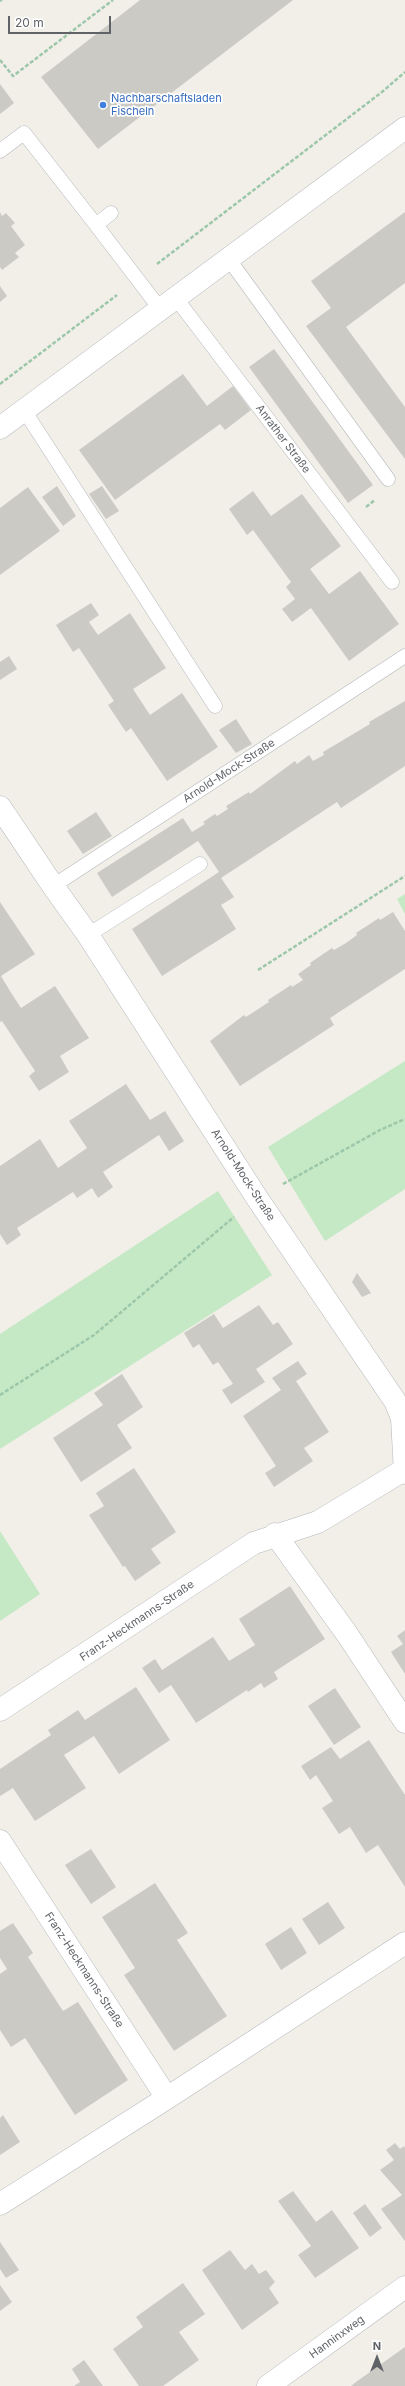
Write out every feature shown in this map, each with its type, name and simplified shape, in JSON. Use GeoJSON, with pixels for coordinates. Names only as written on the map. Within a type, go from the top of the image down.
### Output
{"type":"FeatureCollection","features":[{"type":"Feature","properties":{"kind":"street"},"geometry":{"type":"LineString","coordinates":[[0,428],[405,128]]}},
{"type":"Feature","properties":{"kind":"street","name":"Arnold-Mock-Straße"},"geometry":{"type":"LineString","coordinates":[[0,807],[88,935],[257,1198],[395,1401],[402,1418],[404,1471]]}},
{"type":"Feature","properties":{"kind":"street","name":"Franz-Heckmanns-Straße"},"geometry":{"type":"LineString","coordinates":[[0,1710],[254,1543],[275,1534],[298,1530],[318,1522],[404,1471]]}},
{"type":"Feature","properties":{"kind":"street"},"geometry":{"type":"LineString","coordinates":[[275,1534],[347,1634],[405,1722]]}},
{"type":"Feature","properties":{"kind":"street","name":"Franz-Heckmanns-Straße"},"geometry":{"type":"LineString","coordinates":[[0,1842],[167,2098]]}},
{"type":"Feature","properties":{"kind":"street"},"geometry":{"type":"LineString","coordinates":[[0,2204],[405,1944]]}},
{"type":"Feature","properties":{"kind":"street","name":"Hanninxweg"},"geometry":{"type":"LineString","coordinates":[[268,2386],[405,2287]]}},
{"type":"Feature","properties":{"kind":"lane","name":"Anrather Straße"},"geometry":{"type":"LineString","coordinates":[[0,151],[24,133],[137,280],[168,304],[392,582]]}},
{"type":"Feature","properties":{"kind":"lane"},"geometry":{"type":"LineString","coordinates":[[96,225],[111,213]]}},
{"type":"Feature","properties":{"kind":"lane"},"geometry":{"type":"LineString","coordinates":[[228,258],[388,479]]}},
{"type":"Feature","properties":{"kind":"lane"},"geometry":{"type":"LineString","coordinates":[[24,410],[215,706]]}},
{"type":"Feature","properties":{"kind":"lane","name":"Arnold-Mock-Straße"},"geometry":{"type":"LineString","coordinates":[[53,886],[405,656]]}},
{"type":"Feature","properties":{"kind":"lane"},"geometry":{"type":"LineString","coordinates":[[88,935],[200,864]]}},
{"type":"Feature","properties":{"kind":"path"},"geometry":{"type":"LineString","coordinates":[[0,60],[13,76],[113,0]]}},
{"type":"Feature","properties":{"kind":"path"},"geometry":{"type":"LineString","coordinates":[[0,384],[382,92],[405,72]]}},
{"type":"Feature","properties":{"kind":"path"},"geometry":{"type":"LineString","coordinates":[[258,970],[405,876]]}},
{"type":"Feature","properties":{"kind":"path"},"geometry":{"type":"LineString","coordinates":[[0,1395],[94,1335],[257,1198],[380,1130],[405,1119]]}},
{"type":"Feature","properties":{"kind":"green space"},"geometry":{"type":"Polygon","coordinates":[[[405,894],[405,914],[397,899],[405,894]]]}},
{"type":"Feature","properties":{"kind":"green space"},"geometry":{"type":"Polygon","coordinates":[[[405,1061],[405,1189],[325,1241],[268,1147],[405,1061]]]}},
{"type":"Feature","properties":{"kind":"green space"},"geometry":{"type":"Polygon","coordinates":[[[218,1191],[272,1275],[0,1449],[0,1334],[218,1191]]]}},
{"type":"Feature","properties":{"kind":"green space"},"geometry":{"type":"Polygon","coordinates":[[[0,1531],[40,1594],[0,1621],[0,1531]]]}},
{"type":"Feature","properties":{"kind":"building"},"geometry":{"type":"Polygon","coordinates":[[[140,0],[293,0],[98,149],[41,77],[140,0]]]}},
{"type":"Feature","properties":{"kind":"building"},"geometry":{"type":"Polygon","coordinates":[[[0,84],[14,103],[0,114],[0,84]]]}},
{"type":"Feature","properties":{"kind":"building"},"geometry":{"type":"Polygon","coordinates":[[[0,212],[2,216],[6,213],[15,223],[11,226],[25,245],[15,253],[19,257],[2,270],[0,267],[0,212]]]}},
{"type":"Feature","properties":{"kind":"building"},"geometry":{"type":"Polygon","coordinates":[[[405,212],[405,283],[346,327],[405,407],[405,459],[306,326],[331,308],[311,281],[405,212]]]}},
{"type":"Feature","properties":{"kind":"building"},"geometry":{"type":"Polygon","coordinates":[[[0,286],[7,296],[0,302],[0,286]]]}},
{"type":"Feature","properties":{"kind":"building"},"geometry":{"type":"Polygon","coordinates":[[[274,349],[373,485],[348,503],[249,367],[274,349]]]}},
{"type":"Feature","properties":{"kind":"building"},"geometry":{"type":"Polygon","coordinates":[[[183,374],[207,406],[233,386],[251,410],[225,430],[220,424],[115,500],[79,450],[183,374]]]}},
{"type":"Feature","properties":{"kind":"building"},"geometry":{"type":"Polygon","coordinates":[[[57,486],[76,516],[63,526],[42,497],[57,486]]]}},
{"type":"Feature","properties":{"kind":"building"},"geometry":{"type":"Polygon","coordinates":[[[102,486],[119,511],[106,519],[89,494],[102,486]]]}},
{"type":"Feature","properties":{"kind":"building"},"geometry":{"type":"Polygon","coordinates":[[[28,487],[60,531],[0,575],[0,508],[28,487]]]}},
{"type":"Feature","properties":{"kind":"building"},"geometry":{"type":"Polygon","coordinates":[[[253,491],[271,516],[302,494],[341,546],[310,569],[329,594],[360,571],[399,624],[349,661],[311,608],[292,622],[282,609],[295,599],[286,587],[291,582],[253,530],[247,535],[229,509],[253,491]]]}},
{"type":"Feature","properties":{"kind":"building"},"geometry":{"type":"Polygon","coordinates":[[[91,603],[99,615],[89,622],[98,635],[130,613],[166,668],[133,689],[150,715],[182,693],[218,747],[167,781],[131,728],[126,732],[108,705],[114,701],[79,648],[73,652],[56,625],[91,603]]]}},
{"type":"Feature","properties":{"kind":"building"},"geometry":{"type":"Polygon","coordinates":[[[9,656],[17,669],[0,680],[0,662],[9,656]]]}},
{"type":"Feature","properties":{"kind":"building"},"geometry":{"type":"Polygon","coordinates":[[[405,701],[405,766],[341,808],[337,802],[221,878],[234,897],[221,905],[236,929],[162,976],[132,929],[219,872],[198,841],[112,897],[97,873],[183,818],[192,832],[205,824],[203,822],[215,814],[217,816],[228,809],[226,806],[249,792],[250,794],[295,761],[297,764],[309,755],[313,761],[324,755],[323,752],[405,701]]]}},
{"type":"Feature","properties":{"kind":"building"},"geometry":{"type":"Polygon","coordinates":[[[236,719],[252,744],[236,753],[219,730],[236,719]]]}},
{"type":"Feature","properties":{"kind":"building"},"geometry":{"type":"Polygon","coordinates":[[[96,812],[112,836],[83,854],[67,831],[96,812]]]}},
{"type":"Feature","properties":{"kind":"building"},"geometry":{"type":"Polygon","coordinates":[[[0,902],[35,954],[1,976],[21,1008],[55,986],[89,1038],[60,1056],[69,1072],[39,1091],[29,1076],[35,1071],[2,1021],[0,1022],[0,902]]]}},
{"type":"Feature","properties":{"kind":"building"},"geometry":{"type":"Polygon","coordinates":[[[393,912],[405,931],[405,969],[330,1018],[334,1025],[240,1086],[210,1041],[244,1015],[246,1017],[291,985],[292,987],[303,980],[298,974],[311,965],[310,963],[332,948],[334,950],[346,943],[357,935],[356,933],[379,918],[380,920],[393,912]]]}},
{"type":"Feature","properties":{"kind":"building"},"geometry":{"type":"Polygon","coordinates":[[[126,1084],[150,1120],[165,1111],[184,1141],[169,1151],[159,1135],[103,1172],[113,1187],[98,1198],[92,1188],[77,1198],[73,1192],[17,1228],[21,1235],[7,1245],[0,1234],[0,1166],[40,1139],[58,1168],[87,1148],[69,1121],[126,1084]]]}},
{"type":"Feature","properties":{"kind":"building"},"geometry":{"type":"Polygon","coordinates":[[[357,1273],[371,1293],[362,1297],[352,1282],[357,1273]]]}},
{"type":"Feature","properties":{"kind":"building"},"geometry":{"type":"Polygon","coordinates":[[[259,1305],[273,1325],[278,1322],[293,1344],[256,1369],[265,1382],[231,1404],[222,1390],[233,1384],[218,1362],[213,1365],[199,1344],[193,1348],[184,1333],[214,1314],[223,1328],[259,1305]]]}},
{"type":"Feature","properties":{"kind":"building"},"geometry":{"type":"Polygon","coordinates":[[[298,1361],[307,1374],[296,1381],[329,1432],[304,1448],[313,1461],[274,1487],[265,1473],[276,1466],[243,1416],[281,1390],[272,1378],[298,1361]]]}},
{"type":"Feature","properties":{"kind":"building"},"geometry":{"type":"Polygon","coordinates":[[[122,1374],[143,1407],[117,1425],[132,1448],[81,1482],[53,1438],[103,1405],[94,1393],[122,1374]]]}},
{"type":"Feature","properties":{"kind":"building"},"geometry":{"type":"Polygon","coordinates":[[[134,1468],[176,1532],[151,1549],[161,1563],[135,1581],[125,1566],[123,1567],[89,1515],[104,1506],[96,1493],[134,1468]]]}},
{"type":"Feature","properties":{"kind":"building"},"geometry":{"type":"Polygon","coordinates":[[[290,1586],[325,1639],[274,1672],[278,1679],[264,1688],[261,1683],[248,1692],[247,1690],[196,1723],[171,1685],[159,1693],[142,1668],[155,1659],[162,1670],[213,1637],[229,1661],[255,1645],[239,1619],[290,1586]]]}},
{"type":"Feature","properties":{"kind":"building"},"geometry":{"type":"Polygon","coordinates":[[[405,1630],[405,1674],[391,1652],[403,1644],[397,1636],[405,1630]]]}},
{"type":"Feature","properties":{"kind":"building"},"geometry":{"type":"Polygon","coordinates":[[[136,1687],[170,1740],[119,1774],[94,1736],[64,1755],[86,1788],[35,1821],[13,1788],[0,1796],[0,1769],[51,1735],[48,1730],[78,1710],[85,1720],[136,1687]]]}},
{"type":"Feature","properties":{"kind":"building"},"geometry":{"type":"Polygon","coordinates":[[[335,1688],[361,1727],[334,1745],[308,1706],[335,1688]]]}},
{"type":"Feature","properties":{"kind":"building"},"geometry":{"type":"Polygon","coordinates":[[[369,1740],[405,1795],[405,1887],[378,1845],[366,1853],[350,1827],[339,1834],[322,1808],[333,1801],[316,1775],[310,1780],[301,1766],[331,1747],[340,1759],[369,1740]]]}},
{"type":"Feature","properties":{"kind":"building"},"geometry":{"type":"Polygon","coordinates":[[[91,1849],[116,1887],[91,1904],[65,1865],[91,1849]]]}},
{"type":"Feature","properties":{"kind":"building"},"geometry":{"type":"Polygon","coordinates":[[[155,1883],[188,1933],[177,1940],[227,2016],[174,2051],[124,1975],[135,1968],[102,1917],[155,1883]]]}},
{"type":"Feature","properties":{"kind":"building"},"geometry":{"type":"Polygon","coordinates":[[[328,1902],[345,1928],[319,1945],[302,1919],[328,1902]]]}},
{"type":"Feature","properties":{"kind":"building"},"geometry":{"type":"Polygon","coordinates":[[[13,1923],[33,1953],[28,1957],[63,2011],[78,2002],[128,2080],[75,2115],[25,2038],[11,2047],[0,2030],[0,1974],[7,1969],[0,1958],[0,1931],[13,1923]]]}},
{"type":"Feature","properties":{"kind":"building"},"geometry":{"type":"Polygon","coordinates":[[[291,1927],[307,1953],[281,1970],[265,1944],[291,1927]]]}},
{"type":"Feature","properties":{"kind":"building"},"geometry":{"type":"Polygon","coordinates":[[[3,2115],[20,2142],[0,2155],[0,2118],[3,2115]]]}},
{"type":"Feature","properties":{"kind":"building"},"geometry":{"type":"Polygon","coordinates":[[[395,2143],[400,2149],[404,2146],[405,2148],[405,2241],[381,2209],[402,2195],[380,2170],[394,2160],[386,2150],[395,2143]]]}},
{"type":"Feature","properties":{"kind":"building"},"geometry":{"type":"Polygon","coordinates":[[[293,2191],[316,2222],[332,2210],[359,2248],[315,2278],[298,2255],[311,2246],[278,2201],[293,2191]]]}},
{"type":"Feature","properties":{"kind":"building"},"geometry":{"type":"Polygon","coordinates":[[[365,2204],[382,2228],[370,2237],[353,2213],[365,2204]]]}},
{"type":"Feature","properties":{"kind":"building"},"geometry":{"type":"Polygon","coordinates":[[[0,2242],[19,2270],[6,2278],[0,2269],[0,2242]]]}},
{"type":"Feature","properties":{"kind":"building"},"geometry":{"type":"Polygon","coordinates":[[[230,2250],[245,2270],[252,2264],[259,2274],[266,2270],[275,2282],[269,2288],[279,2303],[242,2330],[202,2270],[230,2250]]]}},
{"type":"Feature","properties":{"kind":"building"},"geometry":{"type":"Polygon","coordinates":[[[183,2283],[205,2314],[179,2332],[199,2360],[163,2386],[139,2386],[113,2349],[143,2327],[136,2317],[183,2283]]]}},
{"type":"Feature","properties":{"kind":"building"},"geometry":{"type":"Polygon","coordinates":[[[0,2285],[12,2302],[0,2311],[0,2285]]]}},
{"type":"Feature","properties":{"kind":"building"},"geometry":{"type":"Polygon","coordinates":[[[405,2347],[405,2386],[351,2386],[356,2382],[405,2347]]]}},
{"type":"Feature","properties":{"kind":"building"},"geometry":{"type":"Polygon","coordinates":[[[84,2360],[103,2386],[74,2386],[80,2382],[72,2369],[84,2360]]]}},
{"type":"Feature","properties":{"kind":"place","name":"Nachbarschaftsladen Fischeln"},"geometry":{"type":"Point","coordinates":[103,105]}}]}
